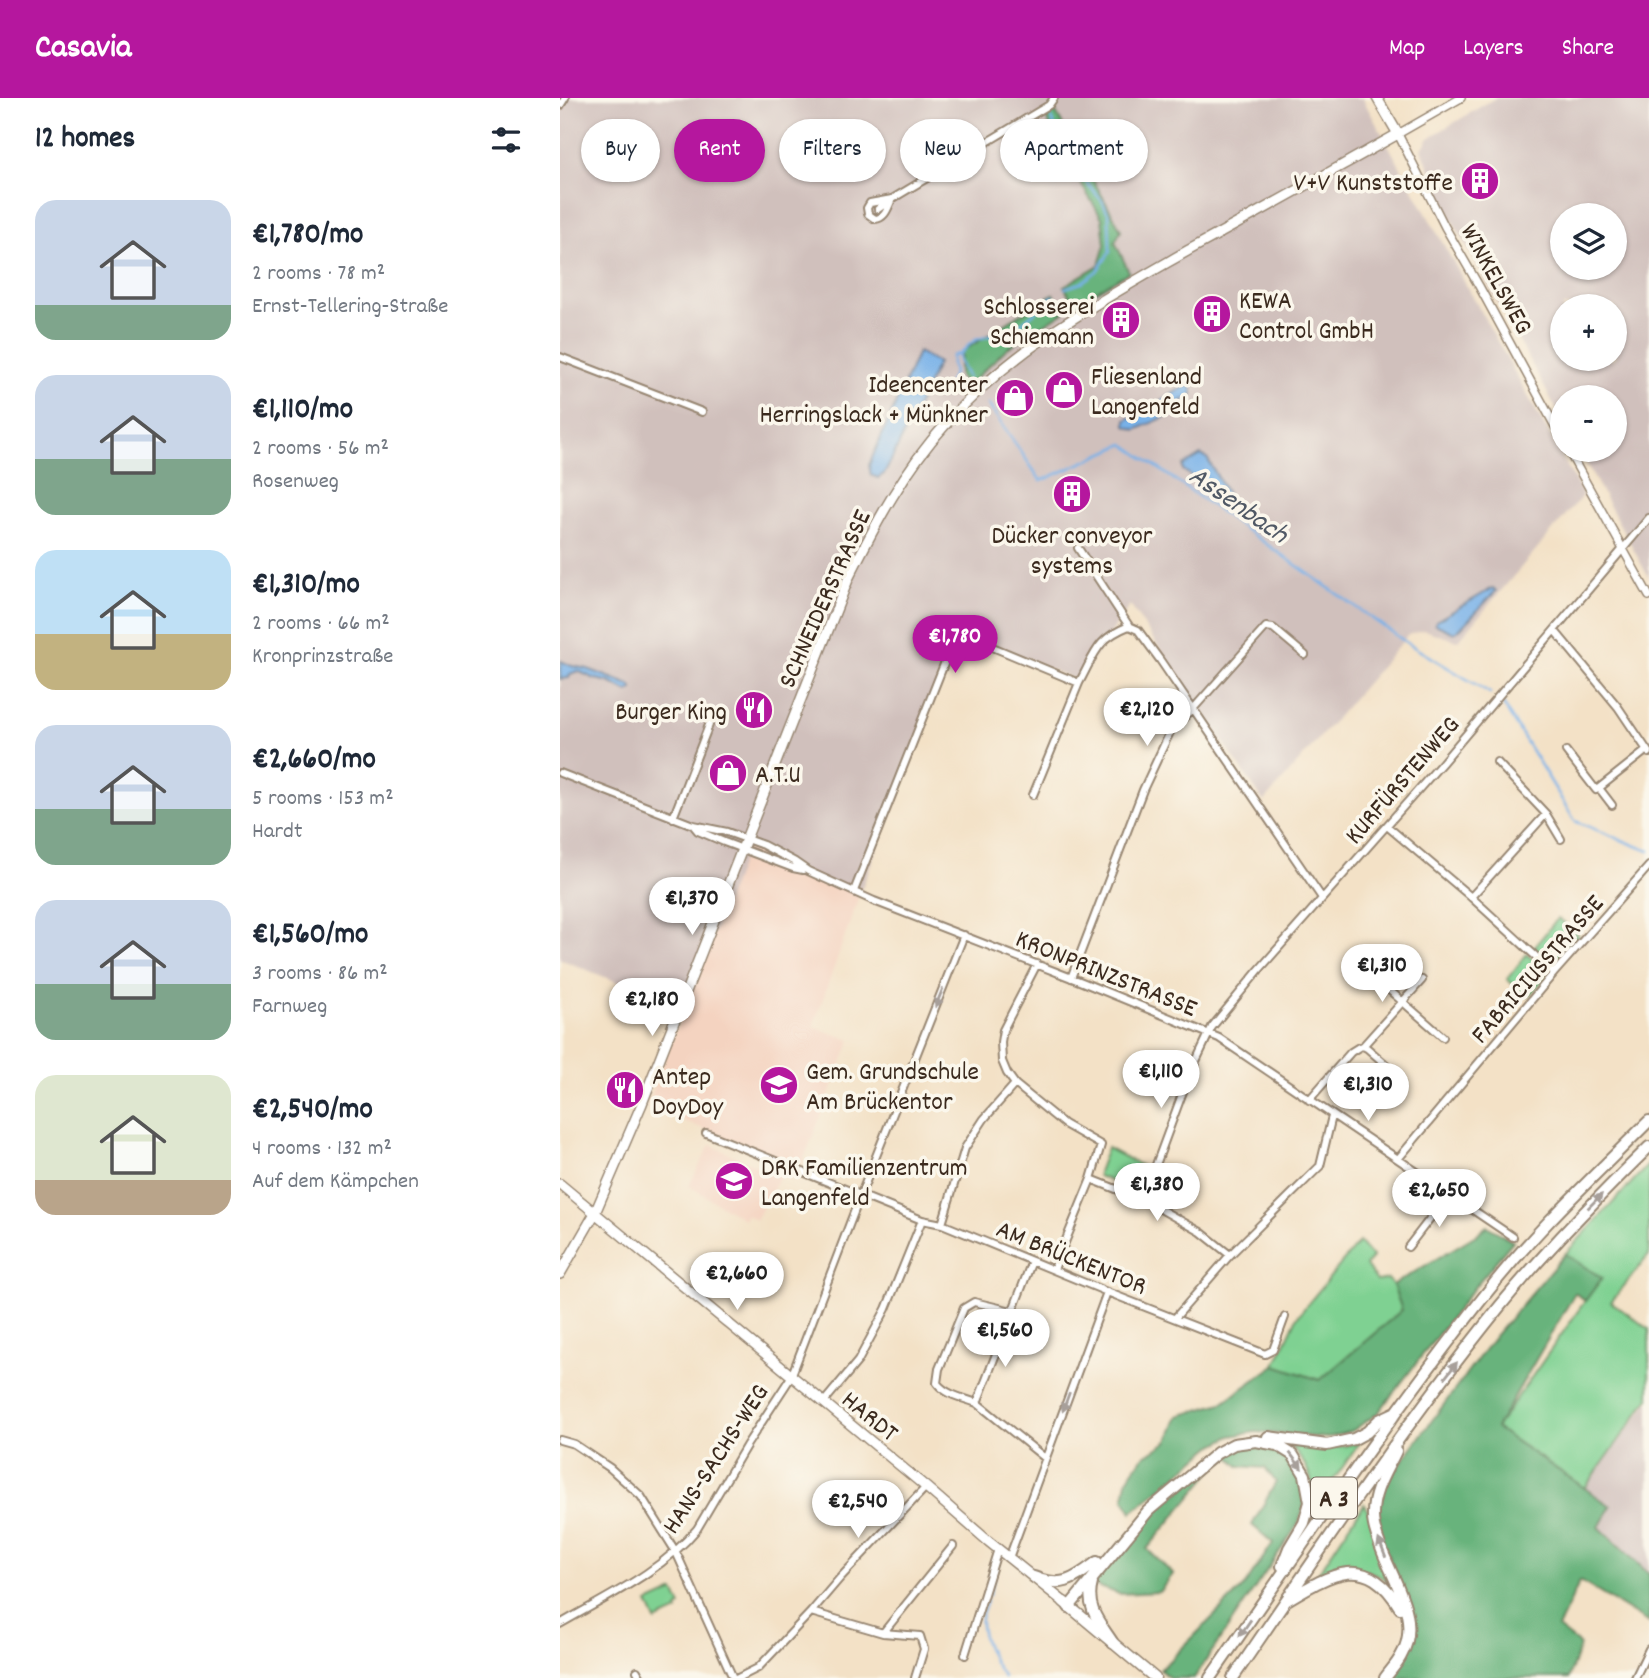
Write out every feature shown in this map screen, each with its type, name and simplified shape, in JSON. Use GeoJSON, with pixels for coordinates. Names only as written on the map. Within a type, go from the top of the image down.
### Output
{"type":"FeatureCollection","features":[{"type":"Feature","properties":{"kind":"highway","name":"A 3"},"geometry":{"type":"LineString","coordinates":[[1213,1674],[1341,1487],[1486,1293],[1534,1239],[1649,1121]]}},
{"type":"Feature","properties":{"kind":"highway","name":"A 3"},"geometry":{"type":"LineString","coordinates":[[1233,1678],[1409,1424],[1500,1306],[1580,1215],[1649,1147]]}},
{"type":"Feature","properties":{"kind":"highway"},"geometry":{"type":"LineString","coordinates":[[1067,1604],[1097,1562],[1142,1510],[1214,1449],[1232,1439],[1256,1435],[1327,1445],[1354,1439],[1367,1432],[1379,1420],[1398,1410]]}},
{"type":"Feature","properties":{"kind":"highway"},"geometry":{"type":"LineString","coordinates":[[1385,1678],[1401,1657],[1407,1643],[1409,1626],[1406,1609],[1376,1534],[1373,1504],[1377,1489],[1409,1424]]}},
{"type":"Feature","properties":{"kind":"highway"},"geometry":{"type":"LineString","coordinates":[[1067,1604],[1148,1511],[1217,1454],[1234,1444],[1256,1441],[1277,1445],[1293,1455],[1305,1475],[1310,1502],[1304,1523],[1289,1548],[1273,1588]]}},
{"type":"Feature","properties":{"kind":"highway"},"geometry":{"type":"LineString","coordinates":[[1034,1577],[1048,1583],[1062,1582],[1079,1575],[1097,1562]]}},
{"type":"Feature","properties":{"kind":"highway"},"geometry":{"type":"LineString","coordinates":[[1285,1602],[1318,1582],[1343,1573],[1358,1573],[1382,1584],[1402,1611],[1405,1627],[1403,1642],[1397,1654],[1379,1678]]}},
{"type":"Feature","properties":{"kind":"highway"},"geometry":{"type":"LineString","coordinates":[[1093,1577],[1089,1593],[1091,1606],[1113,1643]]}},
{"type":"Feature","properties":{"kind":"main road","name":"WINKELSWEG"},"geometry":{"type":"LineString","coordinates":[[1377,98],[1398,134]]}},
{"type":"Feature","properties":{"kind":"main road","name":"SCHNEIDERSTRASSE"},"geometry":{"type":"LineString","coordinates":[[560,1274],[595,1213],[641,1106],[849,577],[877,521],[904,477],[953,415],[1005,367],[1059,327],[1398,134]]}},
{"type":"Feature","properties":{"kind":"main road","name":"HARDT"},"geometry":{"type":"LineString","coordinates":[[560,1184],[1155,1678]]}},
{"type":"Feature","properties":{"kind":"street"},"geometry":{"type":"LineString","coordinates":[[560,106],[565,98]]}},
{"type":"Feature","properties":{"kind":"street"},"geometry":{"type":"LineString","coordinates":[[877,209],[1049,105],[1054,98]]}},
{"type":"Feature","properties":{"kind":"street","name":"SCHNEIDERSTRASSE"},"geometry":{"type":"LineString","coordinates":[[1398,134],[1461,98]]}},
{"type":"Feature","properties":{"kind":"street","name":"WINKELSWEG"},"geometry":{"type":"LineString","coordinates":[[1398,134],[1445,227],[1550,416]]}},
{"type":"Feature","properties":{"kind":"street"},"geometry":{"type":"LineString","coordinates":[[560,357],[702,412]]}},
{"type":"Feature","properties":{"kind":"street"},"geometry":{"type":"LineString","coordinates":[[1575,462],[1649,596]]}},
{"type":"Feature","properties":{"kind":"street","name":"KURFÜRSTENWEG"},"geometry":{"type":"LineString","coordinates":[[1143,1200],[1188,1078],[1212,1027],[1555,631],[1649,518]]}},
{"type":"Feature","properties":{"kind":"street"},"geometry":{"type":"LineString","coordinates":[[1078,548],[1129,626],[1138,630],[1322,898]]}},
{"type":"Feature","properties":{"kind":"street"},"geometry":{"type":"LineString","coordinates":[[1033,795],[1079,683],[1102,641],[1129,626]]}},
{"type":"Feature","properties":{"kind":"street"},"geometry":{"type":"LineString","coordinates":[[1071,978],[1143,790],[1171,730],[1266,627],[1273,628],[1305,655]]}},
{"type":"Feature","properties":{"kind":"street"},"geometry":{"type":"LineString","coordinates":[[1555,631],[1618,707],[1648,752],[1596,790],[1566,751]]}},
{"type":"Feature","properties":{"kind":"street"},"geometry":{"type":"LineString","coordinates":[[854,891],[954,639],[971,638],[1079,683]]}},
{"type":"Feature","properties":{"kind":"street"},"geometry":{"type":"LineString","coordinates":[[673,818],[714,712]]}},
{"type":"Feature","properties":{"kind":"street"},"geometry":{"type":"LineString","coordinates":[[1497,762],[1546,814],[1561,839]]}},
{"type":"Feature","properties":{"kind":"street","name":"KRONPRINZSTRASSE"},"geometry":{"type":"LineString","coordinates":[[560,773],[693,825],[698,831],[745,844],[793,868],[808,871],[874,901],[1219,1038],[1513,1237]]}},
{"type":"Feature","properties":{"kind":"street"},"geometry":{"type":"LineString","coordinates":[[1599,788],[1612,805]]}},
{"type":"Feature","properties":{"kind":"street"},"geometry":{"type":"LineString","coordinates":[[1471,897],[1546,814]]}},
{"type":"Feature","properties":{"kind":"street"},"geometry":{"type":"LineString","coordinates":[[1387,826],[1471,897],[1554,973]]}},
{"type":"Feature","properties":{"kind":"street","name":"FABRICIUSSTRASSE"},"geometry":{"type":"LineString","coordinates":[[1398,1159],[1554,973],[1649,866]]}},
{"type":"Feature","properties":{"kind":"street","name":"HANS-SACHS-WEG"},"geometry":{"type":"LineString","coordinates":[[560,1624],[649,1572],[676,1552],[697,1529],[791,1377],[964,935]]}},
{"type":"Feature","properties":{"kind":"street"},"geometry":{"type":"LineString","coordinates":[[1037,964],[1003,1030],[1002,1061],[1015,1084],[1064,1124],[1101,1145],[1091,1179],[1054,1269]]}},
{"type":"Feature","properties":{"kind":"street"},"geometry":{"type":"LineString","coordinates":[[1372,975],[1443,1037]]}},
{"type":"Feature","properties":{"kind":"street"},"geometry":{"type":"LineString","coordinates":[[1309,1100],[1351,1052],[1363,1046],[1422,980]]}},
{"type":"Feature","properties":{"kind":"street"},"geometry":{"type":"LineString","coordinates":[[1363,1046],[1399,1076]]}},
{"type":"Feature","properties":{"kind":"street"},"geometry":{"type":"LineString","coordinates":[[942,1224],[965,1148],[984,1119],[1015,1084]]}},
{"type":"Feature","properties":{"kind":"street"},"geometry":{"type":"LineString","coordinates":[[1175,1318],[1230,1255],[1320,1166],[1332,1116]]}},
{"type":"Feature","properties":{"kind":"street","name":"AM BRÜCKENTOR"},"geometry":{"type":"LineString","coordinates":[[706,1133],[1268,1354],[1273,1350],[1285,1317]]}},
{"type":"Feature","properties":{"kind":"street"},"geometry":{"type":"LineString","coordinates":[[1091,1179],[1143,1200],[1200,1232],[1230,1255]]}},
{"type":"Feature","properties":{"kind":"street"},"geometry":{"type":"LineString","coordinates":[[1408,1247],[1448,1195]]}},
{"type":"Feature","properties":{"kind":"street"},"geometry":{"type":"LineString","coordinates":[[823,1403],[858,1360],[886,1309],[922,1220]]}},
{"type":"Feature","properties":{"kind":"street"},"geometry":{"type":"LineString","coordinates":[[977,1403],[1032,1261]]}},
{"type":"Feature","properties":{"kind":"street"},"geometry":{"type":"LineString","coordinates":[[1009,1558],[1107,1292]]}},
{"type":"Feature","properties":{"kind":"street"},"geometry":{"type":"LineString","coordinates":[[1012,1311],[974,1302],[964,1308],[939,1369],[937,1382],[941,1388],[977,1403],[1045,1458]]}},
{"type":"Feature","properties":{"kind":"street"},"geometry":{"type":"LineString","coordinates":[[560,1440],[574,1444],[610,1468],[641,1496],[676,1552],[736,1678],[758,1668],[926,1487]]}},
{"type":"Feature","properties":{"kind":"street"},"geometry":{"type":"LineString","coordinates":[[883,1633],[953,1546]]}},
{"type":"Feature","properties":{"kind":"street"},"geometry":{"type":"LineString","coordinates":[[965,1655],[998,1549]]}},
{"type":"Feature","properties":{"kind":"street"},"geometry":{"type":"LineString","coordinates":[[811,1612],[883,1633],[920,1636],[924,1649],[915,1678]]}},
{"type":"Feature","properties":{"kind":"street"},"geometry":{"type":"LineString","coordinates":[[1635,1678],[1649,1649]]}},
{"type":"Feature","properties":{"kind":"shaded area"},"geometry":{"type":"Polygon","coordinates":[[[560,98],[1362,98],[1550,436],[1550,462],[1565,462],[1583,495],[1458,641],[1424,630],[1408,635],[1264,802],[1130,605],[1078,681],[958,629],[859,896],[747,847],[684,1009],[560,959],[560,98]]]}},
{"type":"Feature","properties":{"kind":"shaded area"},"geometry":{"type":"Polygon","coordinates":[[[1495,98],[1649,98],[1649,578],[1586,462],[1627,462],[1627,385],[1550,385],[1550,397],[1441,200],[1422,149],[1429,138],[1495,98]]]}},
{"type":"Feature","properties":{"kind":"shaded area"},"geometry":{"type":"Polygon","coordinates":[[[747,846],[859,896],[813,1027],[851,1040],[800,1168],[647,1106],[747,846]]]}},
{"type":"Feature","properties":{"kind":"shaded area","name":"DRK Familienzentrum Langenfeld"},"geometry":{"type":"Polygon","coordinates":[[[710,1145],[780,1176],[756,1220],[747,1215],[744,1219],[689,1186],[710,1145]]]}},
{"type":"Feature","properties":{"kind":"shaded area"},"geometry":{"type":"Polygon","coordinates":[[[1649,1401],[1649,1574],[1599,1527],[1585,1488],[1649,1401]]]}},
{"type":"Feature","properties":{"kind":"green space"},"geometry":{"type":"Polygon","coordinates":[[[1055,111],[1059,119],[1047,119],[1045,116],[1055,111]]]}},
{"type":"Feature","properties":{"kind":"green space"},"geometry":{"type":"Polygon","coordinates":[[[1080,182],[1094,182],[1121,230],[1115,242],[1129,272],[1074,304],[1064,286],[1099,265],[1105,245],[1102,218],[1080,182]]]}},
{"type":"Feature","properties":{"kind":"green space"},"geometry":{"type":"Polygon","coordinates":[[[1053,294],[1064,312],[1006,349],[974,380],[966,384],[959,377],[959,363],[963,351],[1053,294]]]}},
{"type":"Feature","properties":{"kind":"green space"},"geometry":{"type":"Polygon","coordinates":[[[1558,918],[1580,937],[1578,939],[1571,935],[1575,943],[1561,960],[1554,963],[1534,947],[1558,918]]]}},
{"type":"Feature","properties":{"kind":"green space"},"geometry":{"type":"Polygon","coordinates":[[[1527,954],[1546,973],[1545,978],[1528,997],[1507,979],[1527,954]]]}},
{"type":"Feature","properties":{"kind":"green space"},"geometry":{"type":"Polygon","coordinates":[[[1107,1148],[1149,1170],[1143,1187],[1134,1190],[1098,1176],[1107,1148]]]}},
{"type":"Feature","properties":{"kind":"green space"},"geometry":{"type":"Polygon","coordinates":[[[1649,1164],[1649,1255],[1611,1302],[1649,1329],[1649,1398],[1585,1488],[1496,1428],[1601,1278],[1565,1254],[1649,1164]]]}},
{"type":"Feature","properties":{"kind":"green space"},"geometry":{"type":"Polygon","coordinates":[[[1487,1226],[1513,1241],[1378,1413],[1352,1431],[1327,1438],[1256,1432],[1231,1436],[1212,1446],[1132,1512],[1124,1499],[1127,1480],[1142,1458],[1168,1441],[1178,1416],[1222,1403],[1275,1365],[1320,1380],[1402,1310],[1393,1285],[1487,1226]]]}},
{"type":"Feature","properties":{"kind":"green space"},"geometry":{"type":"Polygon","coordinates":[[[1359,1242],[1372,1257],[1366,1266],[1377,1281],[1388,1279],[1393,1285],[1402,1310],[1320,1381],[1275,1365],[1297,1317],[1359,1242]]]}},
{"type":"Feature","properties":{"kind":"green space"},"geometry":{"type":"Polygon","coordinates":[[[1565,1254],[1602,1278],[1585,1301],[1575,1293],[1496,1428],[1611,1506],[1599,1527],[1649,1574],[1649,1623],[1580,1581],[1558,1628],[1580,1645],[1569,1678],[1388,1678],[1408,1646],[1414,1615],[1384,1548],[1378,1522],[1381,1489],[1494,1337],[1565,1254]]]}},
{"type":"Feature","properties":{"kind":"green space"},"geometry":{"type":"Polygon","coordinates":[[[1361,1441],[1314,1508],[1309,1473],[1301,1458],[1289,1445],[1334,1447],[1361,1441]]]}},
{"type":"Feature","properties":{"kind":"green space"},"geometry":{"type":"Polygon","coordinates":[[[1257,1446],[1276,1450],[1290,1458],[1301,1478],[1305,1503],[1299,1523],[1194,1678],[1170,1678],[1160,1670],[1245,1585],[1273,1543],[1252,1525],[1276,1482],[1265,1468],[1239,1466],[1230,1457],[1216,1466],[1147,1549],[1173,1574],[1159,1592],[1119,1594],[1094,1585],[1099,1575],[1151,1515],[1220,1457],[1236,1448],[1257,1446]]]}},
{"type":"Feature","properties":{"kind":"green space"},"geometry":{"type":"Polygon","coordinates":[[[1364,1504],[1394,1586],[1375,1574],[1356,1568],[1337,1570],[1315,1578],[1364,1504]]]}},
{"type":"Feature","properties":{"kind":"green space"},"geometry":{"type":"Polygon","coordinates":[[[674,1591],[681,1606],[677,1608],[678,1611],[656,1621],[648,1603],[674,1591]]]}},
{"type":"Feature","properties":{"kind":"water"},"geometry":{"type":"Polygon","coordinates":[[[918,352],[938,363],[885,473],[878,478],[871,475],[869,465],[918,352]]]}},
{"type":"Feature","properties":{"kind":"water"},"geometry":{"type":"Polygon","coordinates":[[[1188,385],[1192,387],[1193,394],[1168,408],[1165,417],[1136,430],[1126,426],[1126,420],[1188,385]]]}},
{"type":"Feature","properties":{"kind":"water"},"geometry":{"type":"Polygon","coordinates":[[[1201,455],[1207,458],[1227,494],[1225,498],[1183,470],[1183,466],[1201,455]]]}},
{"type":"Feature","properties":{"kind":"water"},"geometry":{"type":"Polygon","coordinates":[[[1493,588],[1496,591],[1458,631],[1454,633],[1435,624],[1436,621],[1493,588]]]}},
{"type":"Feature","properties":{"kind":"water"},"geometry":{"type":"Polygon","coordinates":[[[561,661],[630,685],[633,690],[628,692],[578,671],[570,674],[569,678],[560,679],[561,661]]]}},
{"type":"Feature","properties":{"kind":"waterway","name":"Assenbach"},"geometry":{"type":"LineString","coordinates":[[1051,118],[1067,154],[1102,201],[1109,215],[1110,252],[1097,271],[1081,283],[1065,288]]}},
{"type":"Feature","properties":{"kind":"waterway","name":"Assenbach"},"geometry":{"type":"LineString","coordinates":[[968,378],[959,361],[959,354],[976,340],[1014,328],[1053,296]]}},
{"type":"Feature","properties":{"kind":"waterway"},"geometry":{"type":"LineString","coordinates":[[949,382],[954,372],[952,356],[959,354]]}},
{"type":"Feature","properties":{"kind":"waterway","name":"Assenbach"},"geometry":{"type":"LineString","coordinates":[[988,404],[1041,481],[1124,444],[1407,643],[1490,693]]}},
{"type":"Feature","properties":{"kind":"waterway","name":"Assenbach"},"geometry":{"type":"LineString","coordinates":[[1503,704],[1575,821],[1649,851]]}},
{"type":"Feature","properties":{"kind":"waterway"},"geometry":{"type":"LineString","coordinates":[[989,1595],[998,1562]]}},
{"type":"Feature","properties":{"kind":"waterway"},"geometry":{"type":"LineString","coordinates":[[987,1601],[981,1618],[982,1633],[1004,1678]]}},
{"type":"Feature","properties":{"kind":"place","name":"V+V Kunststoffe"},"geometry":{"type":"Point","coordinates":[1480,181]}},
{"type":"Feature","properties":{"kind":"place","name":"KEWA Control GmbH"},"geometry":{"type":"Point","coordinates":[1212,314]}},
{"type":"Feature","properties":{"kind":"place","name":"Schlosserei Schiemann"},"geometry":{"type":"Point","coordinates":[1121,320]}},
{"type":"Feature","properties":{"kind":"place","name":"Fliesenland Langenfeld"},"geometry":{"type":"Point","coordinates":[1064,390]}},
{"type":"Feature","properties":{"kind":"place","name":"Ideencenter Herringslack + Münkner"},"geometry":{"type":"Point","coordinates":[1015,398]}},
{"type":"Feature","properties":{"kind":"place","name":"Dücker conveyor systems"},"geometry":{"type":"Point","coordinates":[1072,494]}},
{"type":"Feature","properties":{"kind":"place","name":"Burger King"},"geometry":{"type":"Point","coordinates":[754,710]}},
{"type":"Feature","properties":{"kind":"place","name":"A.T.U"},"geometry":{"type":"Point","coordinates":[728,773]}},
{"type":"Feature","properties":{"kind":"place","name":"Gem. Grundschule Am Brückentor"},"geometry":{"type":"Point","coordinates":[779,1085]}},
{"type":"Feature","properties":{"kind":"place","name":"Antep DoyDoy"},"geometry":{"type":"Point","coordinates":[625,1090]}},
{"type":"Feature","properties":{"kind":"place","name":"DRK Familienzentrum Langenfeld"},"geometry":{"type":"Point","coordinates":[734,1181]}}]}
